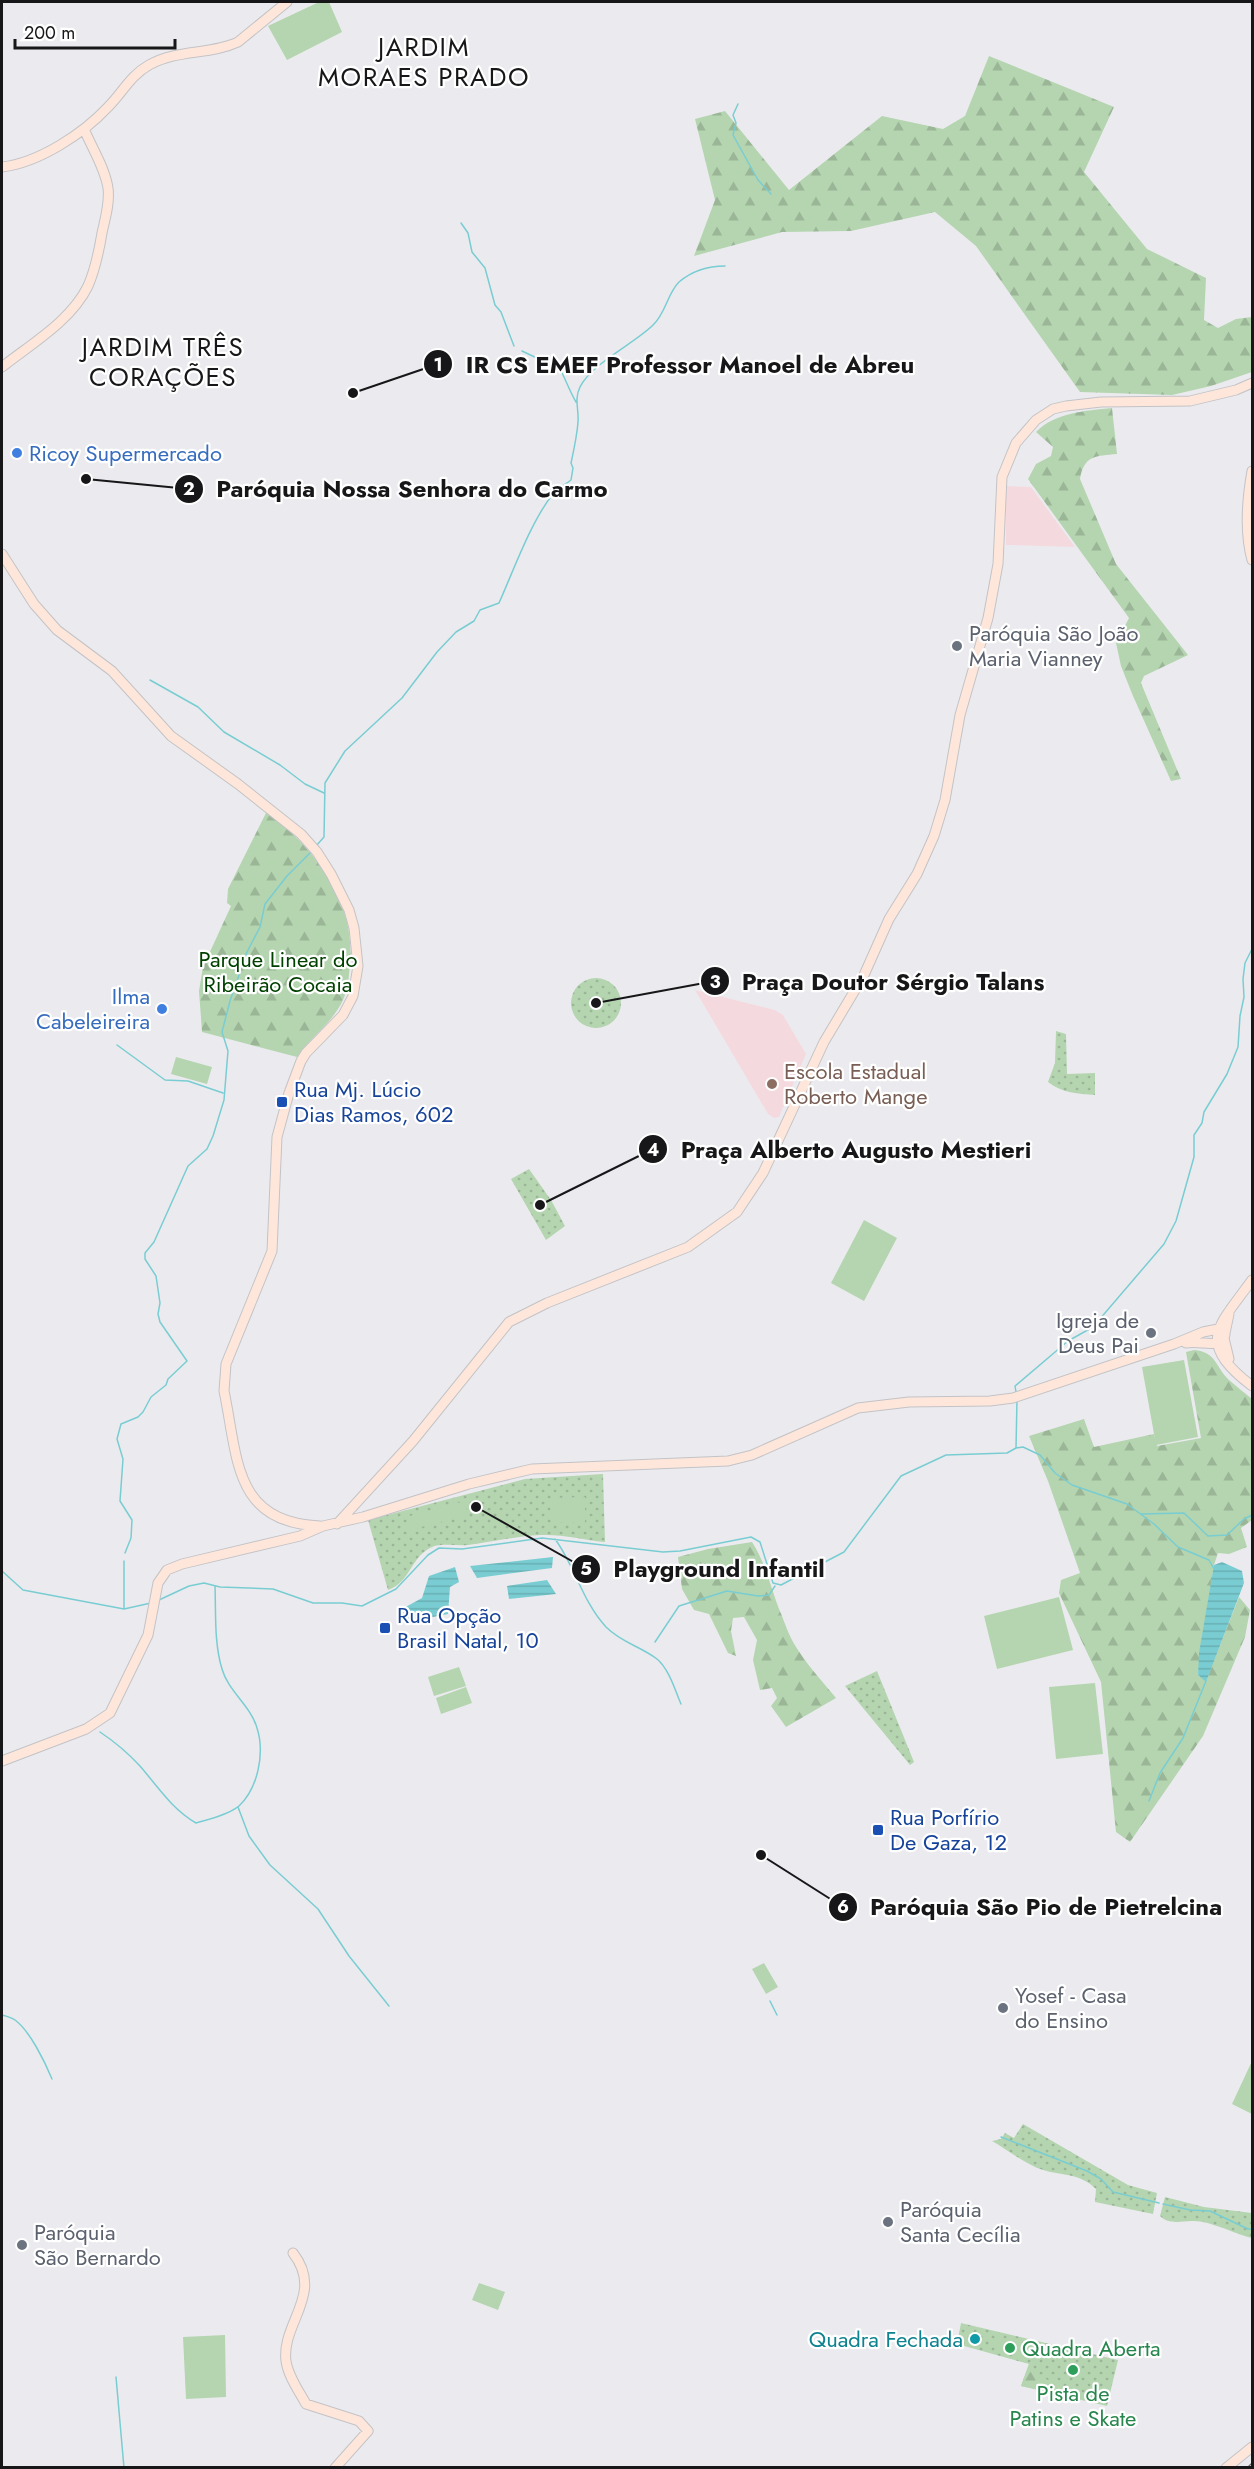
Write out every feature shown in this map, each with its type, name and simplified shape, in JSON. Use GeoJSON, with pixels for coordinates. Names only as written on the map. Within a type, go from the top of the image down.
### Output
{"type":"FeatureCollection","features":[{"type":"Feature","properties":{"kind":"main road"},"geometry":{"type":"LineString","coordinates":[[2,167],[31,161],[84,129],[108,107],[131,79],[147,66],[169,56],[229,46],[238,42],[286,2]]}},
{"type":"Feature","properties":{"kind":"main road"},"geometry":{"type":"LineString","coordinates":[[2,367],[56,325],[79,301],[92,275],[107,213],[108,190],[84,129]]}},
{"type":"Feature","properties":{"kind":"main road"},"geometry":{"type":"LineString","coordinates":[[337,1524],[363,1499],[413,1442],[509,1322],[547,1303],[688,1247],[737,1212],[764,1173],[825,1041],[864,975],[889,919],[917,874],[934,836],[945,800],[960,715],[988,618],[998,564],[1002,477],[1016,443],[1036,420],[1053,410],[1066,406],[1101,402],[1190,401],[1230,392],[1252,383]]}},
{"type":"Feature","properties":{"kind":"main road"},"geometry":{"type":"LineString","coordinates":[[1252,471],[1247,509],[1252,560]]}},
{"type":"Feature","properties":{"kind":"main road"},"geometry":{"type":"LineString","coordinates":[[2,554],[34,604],[57,630],[112,671],[171,736],[280,816],[314,848],[338,886],[354,928],[358,966],[353,996],[343,1015],[306,1053],[289,1092],[277,1137],[272,1251],[226,1364],[224,1391],[238,1470],[244,1485],[264,1508],[278,1518],[307,1526],[337,1524],[469,1484],[532,1469],[703,1463],[739,1458],[753,1455],[858,1408],[879,1404],[990,1401],[1017,1397],[1203,1332],[1219,1340],[1237,1374],[1252,1386]]}},
{"type":"Feature","properties":{"kind":"main road"},"geometry":{"type":"LineString","coordinates":[[1219,1340],[1231,1308],[1252,1280]]}},
{"type":"Feature","properties":{"kind":"main road"},"geometry":{"type":"LineString","coordinates":[[1174,1344],[1219,1340]]}},
{"type":"Feature","properties":{"kind":"main road"},"geometry":{"type":"LineString","coordinates":[[363,1499],[363,1517]]}},
{"type":"Feature","properties":{"kind":"main road"},"geometry":{"type":"LineString","coordinates":[[2,1761],[86,1729],[108,1716],[143,1645],[153,1610],[154,1591],[167,1570],[182,1564],[300,1536],[323,1526]]}},
{"type":"Feature","properties":{"kind":"main road"},"geometry":{"type":"LineString","coordinates":[[293,2253],[299,2262],[305,2287],[287,2348],[286,2362],[289,2373],[306,2404],[359,2421],[369,2431],[335,2468]]}},
{"type":"Feature","properties":{"kind":"main road"},"geometry":{"type":"LineString","coordinates":[[1226,2468],[1252,2447]]}},
{"type":"Feature","properties":{"kind":"shaded area"},"geometry":{"type":"Polygon","coordinates":[[[1006,486],[1031,487],[1075,547],[1006,545],[1006,486]]]}},
{"type":"Feature","properties":{"kind":"shaded area","name":"Escola Estadual Roberto Mange"},"geometry":{"type":"Polygon","coordinates":[[[695,990],[775,1010],[783,1015],[806,1054],[779,1117],[774,1118],[768,1114],[695,990]]]}},
{"type":"Feature","properties":{"kind":"green space"},"geometry":{"type":"Polygon","coordinates":[[[319,2],[329,2],[342,32],[287,60],[268,26],[319,2]]]}},
{"type":"Feature","properties":{"kind":"green space"},"geometry":{"type":"Polygon","coordinates":[[[989,56],[1114,107],[1084,172],[1147,249],[1206,278],[1204,320],[1218,328],[1236,319],[1252,317],[1252,372],[1211,386],[1172,395],[1080,392],[976,246],[935,212],[851,231],[782,232],[694,256],[715,200],[695,119],[725,111],[789,190],[882,116],[943,129],[965,116],[989,56]]]}},
{"type":"Feature","properties":{"kind":"green space"},"geometry":{"type":"Polygon","coordinates":[[[1112,408],[1117,454],[1092,458],[1085,465],[1080,479],[1116,564],[1188,655],[1144,676],[1141,683],[1181,779],[1171,781],[1121,666],[1116,643],[1129,618],[1028,479],[1036,464],[1051,456],[1053,447],[1036,432],[1044,425],[1062,416],[1112,408]]]}},
{"type":"Feature","properties":{"kind":"green space","name":"Parque Linear do Ribeirão Cocaia"},"geometry":{"type":"Polygon","coordinates":[[[267,811],[301,842],[328,878],[339,897],[350,941],[349,978],[343,1000],[334,1015],[297,1057],[202,1032],[199,991],[203,967],[231,906],[227,903],[228,889],[267,811]]]}},
{"type":"Feature","properties":{"kind":"green space"},"geometry":{"type":"Polygon","coordinates":[[[591,978],[601,978],[614,985],[621,998],[621,1008],[614,1021],[601,1028],[591,1028],[582,1024],[575,1017],[571,1008],[571,998],[575,989],[582,982],[591,978]]]}},
{"type":"Feature","properties":{"kind":"green space"},"geometry":{"type":"Polygon","coordinates":[[[1056,1031],[1066,1034],[1067,1074],[1095,1073],[1095,1095],[1065,1091],[1048,1082],[1055,1063],[1056,1031]]]}},
{"type":"Feature","properties":{"kind":"green space"},"geometry":{"type":"Polygon","coordinates":[[[176,1057],[212,1067],[207,1084],[171,1074],[176,1057]]]}},
{"type":"Feature","properties":{"kind":"green space"},"geometry":{"type":"Polygon","coordinates":[[[529,1169],[551,1200],[565,1226],[546,1240],[511,1179],[529,1169]]]}},
{"type":"Feature","properties":{"kind":"green space"},"geometry":{"type":"Polygon","coordinates":[[[864,1220],[897,1238],[864,1301],[831,1283],[864,1220]]]}},
{"type":"Feature","properties":{"kind":"green space"},"geometry":{"type":"Polygon","coordinates":[[[1202,1351],[1211,1357],[1224,1375],[1252,1399],[1252,1520],[1241,1528],[1247,1547],[1229,1554],[1218,1553],[1214,1565],[1198,1675],[1206,1681],[1239,1597],[1250,1610],[1245,1637],[1203,1736],[1130,1842],[1116,1832],[1101,1682],[1059,1593],[1061,1580],[1080,1573],[1048,1481],[1029,1436],[1084,1419],[1094,1447],[1154,1434],[1157,1446],[1201,1438],[1186,1352],[1202,1351]]]}},
{"type":"Feature","properties":{"kind":"green space"},"geometry":{"type":"Polygon","coordinates":[[[1184,1360],[1198,1437],[1156,1445],[1142,1367],[1184,1360]]]}},
{"type":"Feature","properties":{"kind":"green space"},"geometry":{"type":"Polygon","coordinates":[[[603,1474],[605,1542],[541,1535],[468,1545],[436,1546],[425,1551],[406,1576],[388,1590],[368,1520],[525,1479],[603,1474]]]}},
{"type":"Feature","properties":{"kind":"green space"},"geometry":{"type":"Polygon","coordinates":[[[585,1497],[585,1522],[551,1522],[550,1498],[585,1497]]]}},
{"type":"Feature","properties":{"kind":"green space"},"geometry":{"type":"Polygon","coordinates":[[[465,1501],[467,1515],[410,1530],[406,1517],[465,1501]]]}},
{"type":"Feature","properties":{"kind":"green space"},"geometry":{"type":"Polygon","coordinates":[[[752,1542],[793,1642],[836,1698],[786,1727],[771,1706],[777,1698],[772,1688],[760,1690],[753,1660],[757,1640],[744,1617],[733,1618],[731,1631],[736,1656],[728,1653],[709,1614],[694,1610],[682,1589],[678,1557],[708,1549],[752,1542]]]}},
{"type":"Feature","properties":{"kind":"green space"},"geometry":{"type":"Polygon","coordinates":[[[1059,1597],[1073,1650],[997,1669],[984,1616],[1059,1597]]]}},
{"type":"Feature","properties":{"kind":"green space"},"geometry":{"type":"Polygon","coordinates":[[[459,1667],[466,1686],[434,1696],[428,1677],[459,1667]]]}},
{"type":"Feature","properties":{"kind":"green space"},"geometry":{"type":"Polygon","coordinates":[[[877,1671],[914,1762],[910,1765],[845,1686],[877,1671]]]}},
{"type":"Feature","properties":{"kind":"green space"},"geometry":{"type":"Polygon","coordinates":[[[1095,1683],[1103,1754],[1056,1759],[1049,1687],[1095,1683]]]}},
{"type":"Feature","properties":{"kind":"green space"},"geometry":{"type":"Polygon","coordinates":[[[466,1687],[472,1703],[441,1714],[436,1698],[466,1687]]]}},
{"type":"Feature","properties":{"kind":"green space"},"geometry":{"type":"Polygon","coordinates":[[[764,1963],[778,1987],[766,1994],[752,1969],[764,1963]]]}},
{"type":"Feature","properties":{"kind":"green space"},"geometry":{"type":"Polygon","coordinates":[[[1252,2061],[1252,2114],[1232,2104],[1252,2061]]]}},
{"type":"Feature","properties":{"kind":"green space"},"geometry":{"type":"Polygon","coordinates":[[[1023,2124],[1128,2185],[1157,2193],[1153,2214],[1095,2202],[1096,2189],[1084,2180],[1036,2167],[992,2141],[1001,2139],[1005,2133],[1014,2138],[1023,2124]]]}},
{"type":"Feature","properties":{"kind":"green space"},"geometry":{"type":"Polygon","coordinates":[[[1165,2197],[1204,2207],[1252,2213],[1252,2238],[1199,2221],[1167,2221],[1160,2216],[1165,2197]]]}},
{"type":"Feature","properties":{"kind":"green space"},"geometry":{"type":"Polygon","coordinates":[[[479,2283],[505,2292],[498,2310],[472,2300],[479,2283]]]}},
{"type":"Feature","properties":{"kind":"green space"},"geometry":{"type":"Polygon","coordinates":[[[961,2323],[1118,2360],[1107,2406],[1021,2386],[1029,2364],[957,2344],[961,2323]]]}},
{"type":"Feature","properties":{"kind":"green space"},"geometry":{"type":"Polygon","coordinates":[[[225,2335],[226,2397],[186,2399],[183,2337],[225,2335]]]}},
{"type":"Feature","properties":{"kind":"green space","name":"Quadra Aberta"},"geometry":{"type":"Polygon","coordinates":[[[998,2337],[1027,2344],[1023,2358],[994,2351],[998,2337]]]}},
{"type":"Feature","properties":{"kind":"green space"},"geometry":{"type":"Polygon","coordinates":[[[1029,2364],[1054,2384],[1053,2387],[1072,2390],[1070,2396],[1021,2386],[1029,2364]]]}},
{"type":"Feature","properties":{"kind":"water"},"geometry":{"type":"Polygon","coordinates":[[[553,1557],[552,1568],[477,1578],[470,1566],[553,1557]]]}},
{"type":"Feature","properties":{"kind":"water"},"geometry":{"type":"Polygon","coordinates":[[[1222,1562],[1242,1571],[1244,1583],[1206,1682],[1198,1675],[1199,1653],[1214,1565],[1222,1562]]]}},
{"type":"Feature","properties":{"kind":"water"},"geometry":{"type":"Polygon","coordinates":[[[455,1567],[459,1582],[450,1587],[448,1614],[408,1622],[402,1609],[422,1598],[429,1576],[455,1567]]]}},
{"type":"Feature","properties":{"kind":"water"},"geometry":{"type":"Polygon","coordinates":[[[547,1580],[556,1594],[509,1599],[507,1586],[547,1580]]]}},
{"type":"Feature","properties":{"kind":"waterway"},"geometry":{"type":"LineString","coordinates":[[738,104],[733,115],[736,123],[733,135],[758,180],[771,194]]}},
{"type":"Feature","properties":{"kind":"waterway"},"geometry":{"type":"LineString","coordinates":[[461,223],[468,233],[472,252],[485,268],[495,305],[501,312],[514,346]]}},
{"type":"Feature","properties":{"kind":"waterway"},"geometry":{"type":"LineString","coordinates":[[316,846],[324,837],[325,783],[345,751],[402,698],[437,652],[456,632],[474,621],[480,610],[499,603],[537,518],[555,492],[571,480],[573,468],[571,463],[578,422],[577,396],[586,378],[603,362],[653,325],[679,282],[701,270],[725,266]]}},
{"type":"Feature","properties":{"kind":"waterway"},"geometry":{"type":"LineString","coordinates":[[522,351],[560,369],[576,402]]}},
{"type":"Feature","properties":{"kind":"waterway"},"geometry":{"type":"LineString","coordinates":[[150,680],[198,707],[224,732],[280,765],[305,784],[324,793]]}},
{"type":"Feature","properties":{"kind":"waterway"},"geometry":{"type":"LineString","coordinates":[[125,1553],[131,1538],[132,1520],[120,1501],[123,1459],[117,1439],[121,1424],[138,1417],[151,1397],[166,1385],[168,1379],[187,1361],[160,1322],[156,1276],[145,1259],[145,1253],[154,1242],[188,1166],[207,1149],[213,1136],[224,1100],[228,1051],[222,1032],[247,952],[260,927],[265,904],[287,876],[311,852]]}},
{"type":"Feature","properties":{"kind":"waterway"},"geometry":{"type":"LineString","coordinates":[[1016,1392],[1015,1386],[1068,1341],[1093,1327],[1164,1244],[1176,1221],[1194,1157],[1194,1135],[1202,1123],[1204,1112],[1227,1074],[1238,1047],[1244,997],[1245,963],[1252,949]]}},
{"type":"Feature","properties":{"kind":"waterway"},"geometry":{"type":"LineString","coordinates":[[117,1045],[165,1080],[188,1081],[223,1093]]}},
{"type":"Feature","properties":{"kind":"waterway"},"geometry":{"type":"LineString","coordinates":[[1016,1448],[1017,1399]]}},
{"type":"Feature","properties":{"kind":"waterway"},"geometry":{"type":"LineString","coordinates":[[159,1600],[189,1586],[204,1583],[220,1587],[273,1589],[313,1603],[362,1606],[396,1589],[428,1555],[439,1548],[462,1549],[542,1538],[663,1552],[680,1551],[751,1537],[760,1542],[773,1583],[781,1585],[844,1552],[901,1476],[946,1455],[1007,1453],[1023,1447],[1040,1455],[1055,1473],[1072,1485],[1127,1504],[1154,1524],[1178,1547],[1209,1560],[1214,1569]]}},
{"type":"Feature","properties":{"kind":"waterway"},"geometry":{"type":"LineString","coordinates":[[1141,1514],[1184,1513],[1208,1536],[1227,1535],[1244,1519],[1252,1515]]}},
{"type":"Feature","properties":{"kind":"waterway"},"geometry":{"type":"LineString","coordinates":[[555,1539],[598,1617],[612,1632],[661,1663],[681,1704]]}},
{"type":"Feature","properties":{"kind":"waterway"},"geometry":{"type":"LineString","coordinates":[[124,1561],[124,1608]]}},
{"type":"Feature","properties":{"kind":"waterway"},"geometry":{"type":"LineString","coordinates":[[2,1571],[23,1590],[124,1609],[151,1603]]}},
{"type":"Feature","properties":{"kind":"waterway"},"geometry":{"type":"LineString","coordinates":[[100,1732],[131,1757],[172,1804],[196,1823],[229,1812],[246,1799],[258,1770],[259,1738],[254,1720],[229,1684],[219,1659],[215,1586]]}},
{"type":"Feature","properties":{"kind":"waterway"},"geometry":{"type":"LineString","coordinates":[[655,1642],[679,1606],[727,1591],[758,1596],[769,1595],[775,1586]]}},
{"type":"Feature","properties":{"kind":"waterway"},"geometry":{"type":"LineString","coordinates":[[1149,1801],[1160,1773],[1183,1738],[1206,1681]]}},
{"type":"Feature","properties":{"kind":"waterway"},"geometry":{"type":"LineString","coordinates":[[238,1807],[249,1836],[270,1865],[318,1909],[349,1956],[389,2006]]}},
{"type":"Feature","properties":{"kind":"waterway"},"geometry":{"type":"LineString","coordinates":[[770,2001],[777,2015]]}},
{"type":"Feature","properties":{"kind":"waterway"},"geometry":{"type":"LineString","coordinates":[[2,2015],[15,2020],[26,2031],[52,2079]]}},
{"type":"Feature","properties":{"kind":"waterway"},"geometry":{"type":"LineString","coordinates":[[1001,2137],[1087,2171],[1101,2179],[1113,2192],[1159,2203]]}},
{"type":"Feature","properties":{"kind":"waterway"},"geometry":{"type":"LineString","coordinates":[[1163,2204],[1190,2210],[1210,2211],[1252,2229]]}},
{"type":"Feature","properties":{"kind":"waterway"},"geometry":{"type":"LineString","coordinates":[[116,2377],[124,2468]]}},
{"type":"Feature","properties":{"kind":"railway"},"geometry":{"type":"LineString","coordinates":[[1249,2468],[1252,2465]]}},
{"type":"Feature","properties":{"kind":"place","name":"IR CS EMEF Professor Manoel de Abreu"},"geometry":{"type":"Point","coordinates":[353,393]}},
{"type":"Feature","properties":{"kind":"place","name":"Ricoy Supermercado"},"geometry":{"type":"Point","coordinates":[17,453]}},
{"type":"Feature","properties":{"kind":"place","name":"Paróquia Nossa Senhora do Carmo"},"geometry":{"type":"Point","coordinates":[86,479]}},
{"type":"Feature","properties":{"kind":"place","name":"Paróquia São João Maria Vianney"},"geometry":{"type":"Point","coordinates":[957,646]}},
{"type":"Feature","properties":{"kind":"place","name":"Praça Doutor Sérgio Talans"},"geometry":{"type":"Point","coordinates":[596,1003]}},
{"type":"Feature","properties":{"kind":"place","name":"Ilma Cabeleireira"},"geometry":{"type":"Point","coordinates":[162,1009]}},
{"type":"Feature","properties":{"kind":"place","name":"Escola Estadual Roberto Mange"},"geometry":{"type":"Point","coordinates":[772,1084]}},
{"type":"Feature","properties":{"kind":"place","name":"Rua Mj. Lúcio Dias Ramos, 602"},"geometry":{"type":"Point","coordinates":[282,1102]}},
{"type":"Feature","properties":{"kind":"place","name":"Praça Alberto Augusto Mestieri"},"geometry":{"type":"Point","coordinates":[540,1205]}},
{"type":"Feature","properties":{"kind":"place","name":"Igreja de Deus Pai"},"geometry":{"type":"Point","coordinates":[1151,1333]}},
{"type":"Feature","properties":{"kind":"place","name":"Playground Infantil"},"geometry":{"type":"Point","coordinates":[476,1507]}},
{"type":"Feature","properties":{"kind":"place","name":"Rua Opção Brasil Natal, 10"},"geometry":{"type":"Point","coordinates":[385,1628]}},
{"type":"Feature","properties":{"kind":"place","name":"Rua Porfírio De Gaza, 12"},"geometry":{"type":"Point","coordinates":[878,1830]}},
{"type":"Feature","properties":{"kind":"place","name":"Paróquia São Pio de Pietrelcina"},"geometry":{"type":"Point","coordinates":[761,1855]}},
{"type":"Feature","properties":{"kind":"place","name":"Yosef - Casa do Ensino"},"geometry":{"type":"Point","coordinates":[1003,2008]}},
{"type":"Feature","properties":{"kind":"place","name":"Paróquia Santa Cecília"},"geometry":{"type":"Point","coordinates":[888,2222]}},
{"type":"Feature","properties":{"kind":"place","name":"Paróquia São Bernardo"},"geometry":{"type":"Point","coordinates":[22,2245]}},
{"type":"Feature","properties":{"kind":"place","name":"Quadra Fechada"},"geometry":{"type":"Point","coordinates":[975,2339]}},
{"type":"Feature","properties":{"kind":"place","name":"Quadra Aberta"},"geometry":{"type":"Point","coordinates":[1010,2348]}},
{"type":"Feature","properties":{"kind":"place","name":"Pista de Patins e Skate"},"geometry":{"type":"Point","coordinates":[1073,2370]}},
{"type":"Feature","properties":{"kind":"district","name":"JARDIM MORAES PRADO"},"geometry":{"type":"Point","coordinates":[424,62]}},
{"type":"Feature","properties":{"kind":"district","name":"JARDIM TRÊS CORAÇÕES"},"geometry":{"type":"Point","coordinates":[163,362]}}]}
